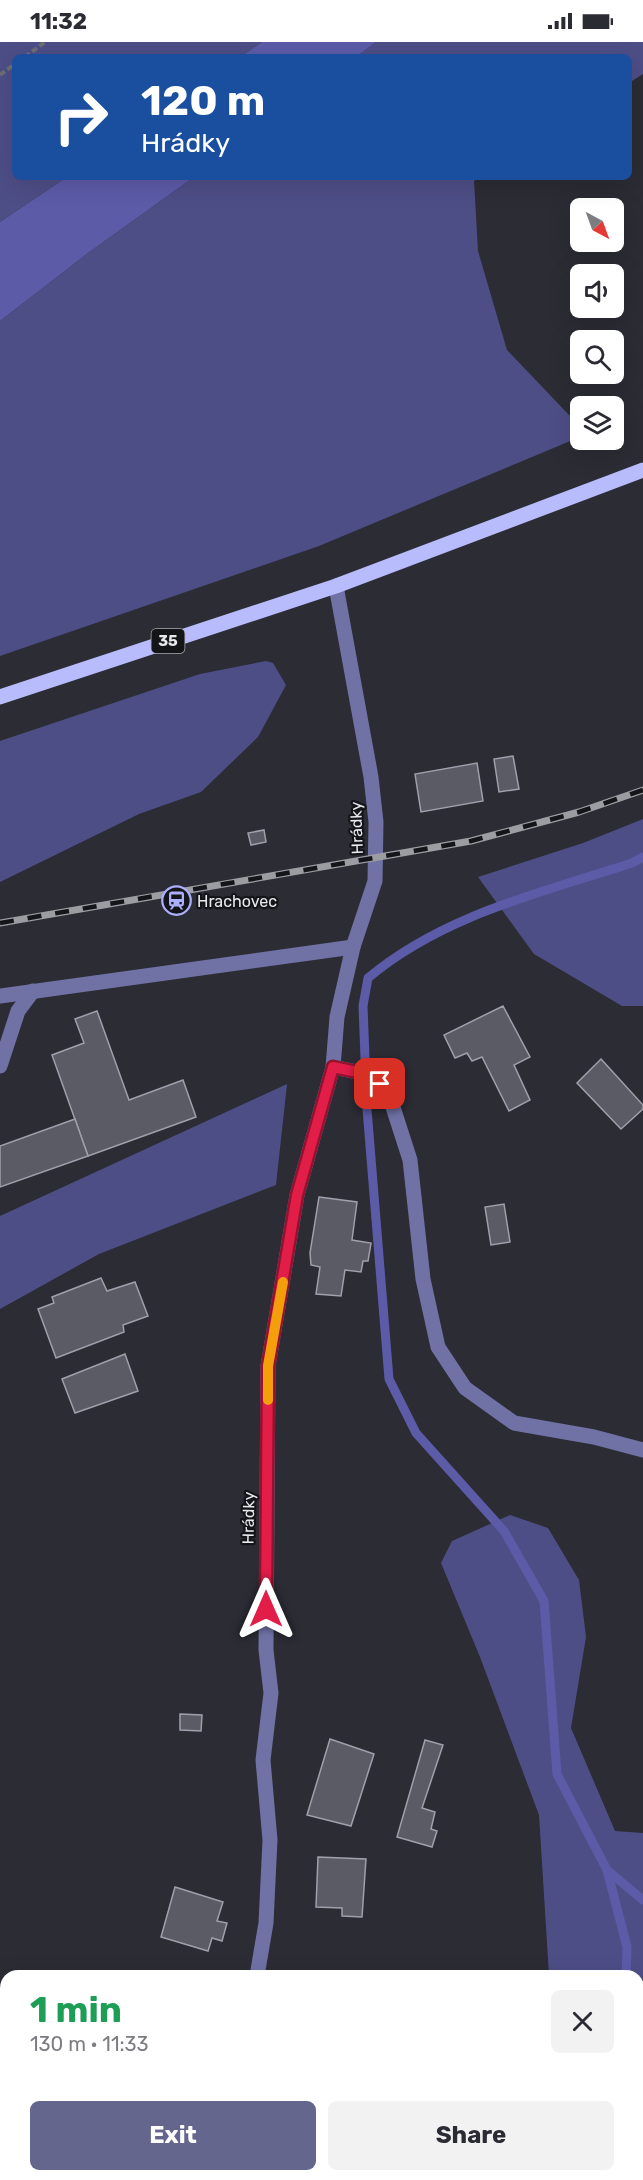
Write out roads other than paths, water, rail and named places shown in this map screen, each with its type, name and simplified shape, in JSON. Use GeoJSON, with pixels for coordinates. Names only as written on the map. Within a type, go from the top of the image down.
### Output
{"type":"FeatureCollection","features":[{"type":"Feature","properties":{"kind":"main road","name":"35"},"geometry":{"type":"LineString","coordinates":[[0,697],[336,585],[643,470]]}},
{"type":"Feature","properties":{"kind":"street","name":"Hrádky"},"geometry":{"type":"LineString","coordinates":[[258,1970],[266,1923],[270,1840],[263,1760],[272,1693],[266,1650],[268,1366],[297,1195],[333,1067],[337,1017],[353,947],[375,881],[376,822],[371,777],[336,585]]}},
{"type":"Feature","properties":{"kind":"street"},"geometry":{"type":"LineString","coordinates":[[0,996],[353,947]]}},
{"type":"Feature","properties":{"kind":"street"},"geometry":{"type":"LineString","coordinates":[[0,1066],[18,1011],[33,991]]}},
{"type":"Feature","properties":{"kind":"street"},"geometry":{"type":"LineString","coordinates":[[333,1067],[357,1072],[380,1084],[391,1101],[410,1160],[423,1279],[438,1347],[465,1388],[514,1423],[594,1437],[643,1450]]}},
{"type":"Feature","properties":{"kind":"waterway"},"geometry":{"type":"LineString","coordinates":[[643,857],[632,863],[494,908],[428,938],[397,956],[368,978],[363,1006],[367,1109],[389,1379],[416,1433],[504,1531],[544,1601],[557,1774],[607,1870],[643,1900]]}},
{"type":"Feature","properties":{"kind":"waterway"},"geometry":{"type":"LineString","coordinates":[[607,1870],[627,1947],[626,1970]]}},
{"type":"Feature","properties":{"kind":"railway"},"geometry":{"type":"LineString","coordinates":[[0,923],[471,841],[579,812],[643,790]]}},
{"type":"Feature","properties":{"kind":"place","name":"Hrachovec"},"geometry":{"type":"Point","coordinates":[176,901]}}]}
